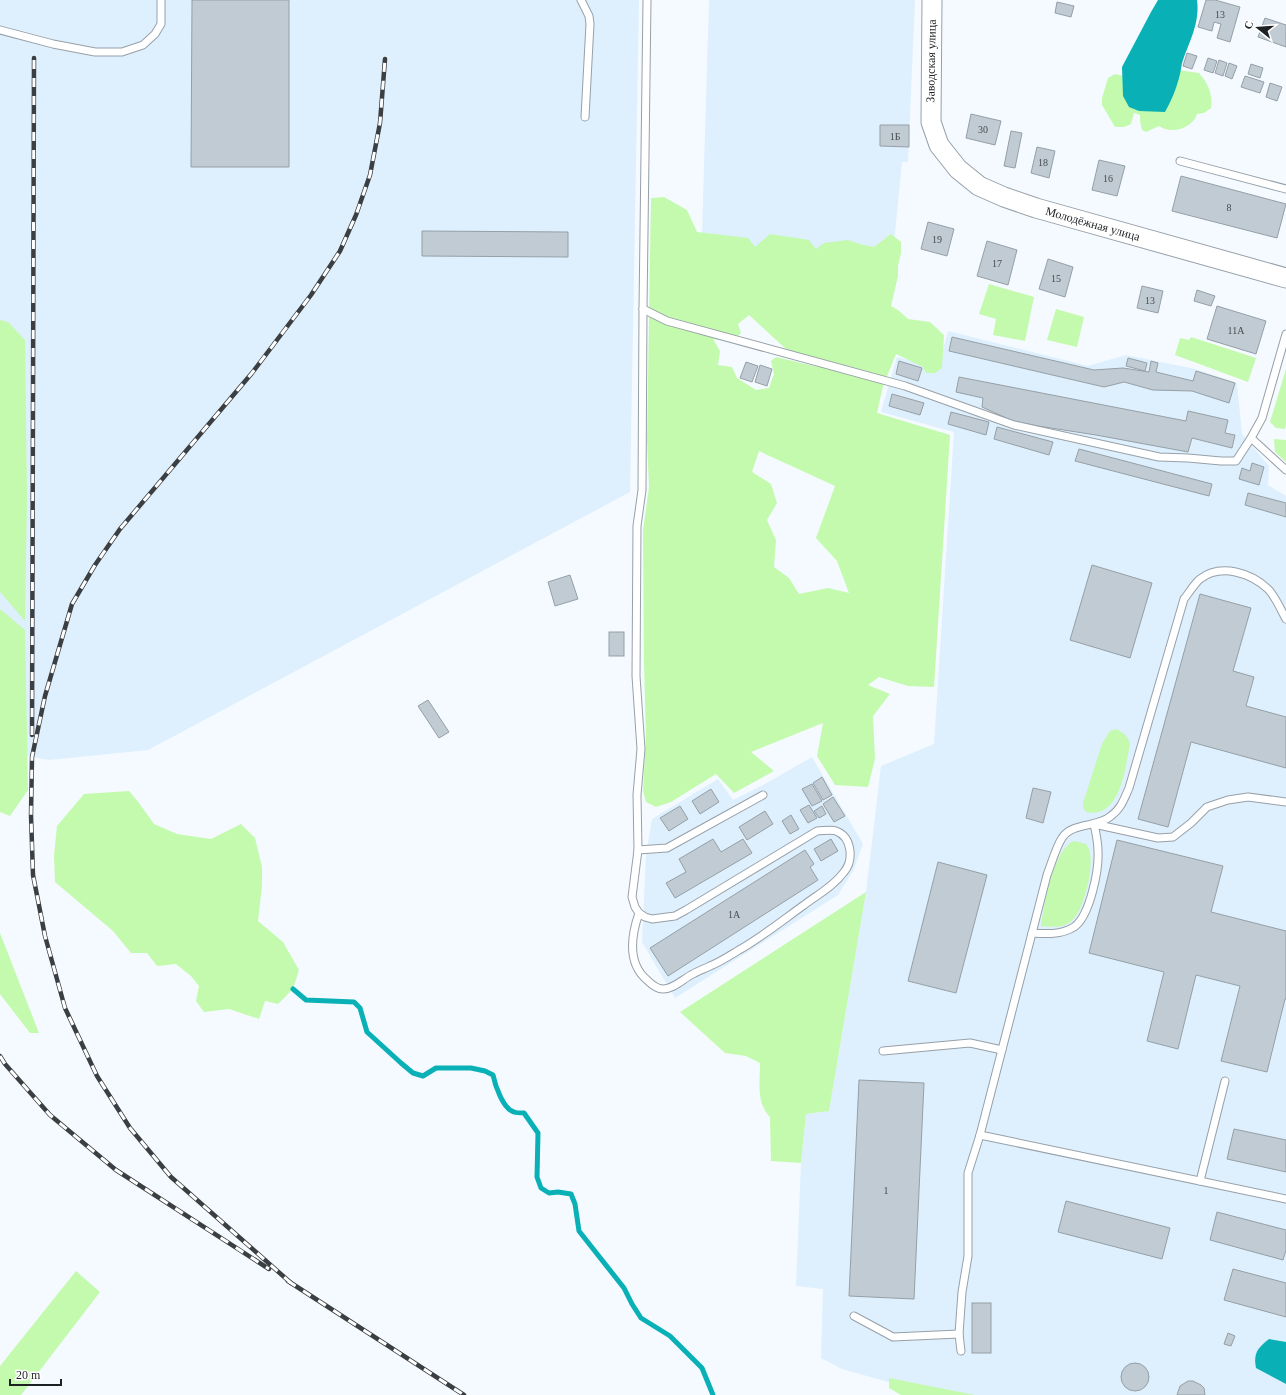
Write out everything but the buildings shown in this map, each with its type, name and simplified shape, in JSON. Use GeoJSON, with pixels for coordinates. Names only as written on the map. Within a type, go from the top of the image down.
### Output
{"type":"FeatureCollection","features":[{"type":"Feature","properties":{"kind":"street","name":"Заводская улица"},"geometry":{"type":"LineString","coordinates":[[930,122],[932,0]]}},
{"type":"Feature","properties":{"kind":"street","name":"Молодёжная улица"},"geometry":{"type":"LineString","coordinates":[[930,122],[939,145],[958,169],[978,186],[1036,208],[1286,278]]}},
{"type":"Feature","properties":{"kind":"lane"},"geometry":{"type":"LineString","coordinates":[[0,30],[53,44],[88,51],[122,52],[143,45],[155,34],[161,24],[161,0]]}},
{"type":"Feature","properties":{"kind":"lane"},"geometry":{"type":"LineString","coordinates":[[581,0],[589,16],[590,24],[585,117]]}},
{"type":"Feature","properties":{"kind":"lane"},"geometry":{"type":"LineString","coordinates":[[639,913],[633,929],[635,966],[642,976],[652,984],[663,989],[675,985],[741,949],[829,886],[845,872],[850,858],[850,847],[844,836],[835,831],[817,831],[675,916],[660,919],[645,917],[639,913],[635,907],[632,897],[638,850],[637,795],[641,749],[636,676],[637,526],[642,490],[647,0]]}},
{"type":"Feature","properties":{"kind":"lane"},"geometry":{"type":"LineString","coordinates":[[1180,161],[1286,189]]}},
{"type":"Feature","properties":{"kind":"lane"},"geometry":{"type":"LineString","coordinates":[[643,309],[667,321],[905,386],[1014,425],[1159,457],[1221,461],[1236,461],[1262,418],[1286,334]]}},
{"type":"Feature","properties":{"kind":"lane"},"geometry":{"type":"LineString","coordinates":[[1251,438],[1286,470]]}},
{"type":"Feature","properties":{"kind":"lane"},"geometry":{"type":"LineString","coordinates":[[961,1351],[959,1334],[962,1292],[968,1256],[968,1173],[980,1135],[1046,875],[1062,838],[1074,828],[1094,824],[1110,817],[1121,806],[1129,788],[1184,599],[1200,580],[1218,570],[1252,577],[1269,590],[1286,619]]}},
{"type":"Feature","properties":{"kind":"lane"},"geometry":{"type":"LineString","coordinates":[[638,850],[668,848],[763,796]]}},
{"type":"Feature","properties":{"kind":"lane"},"geometry":{"type":"LineString","coordinates":[[1094,824],[1158,838],[1173,837],[1208,807],[1228,800],[1248,798],[1286,802]]}},
{"type":"Feature","properties":{"kind":"lane"},"geometry":{"type":"LineString","coordinates":[[1032,933],[1045,934],[1064,931],[1075,926],[1082,919],[1088,909],[1095,882],[1098,860],[1094,824]]}},
{"type":"Feature","properties":{"kind":"lane"},"geometry":{"type":"LineString","coordinates":[[882,1051],[970,1043],[1002,1050]]}},
{"type":"Feature","properties":{"kind":"lane"},"geometry":{"type":"LineString","coordinates":[[1200,1181],[1225,1081]]}},
{"type":"Feature","properties":{"kind":"lane"},"geometry":{"type":"LineString","coordinates":[[980,1135],[1286,1200]]}},
{"type":"Feature","properties":{"kind":"lane"},"geometry":{"type":"LineString","coordinates":[[854,1316],[893,1336],[959,1334]]}},
{"type":"Feature","properties":{"kind":"shaded area"},"geometry":{"type":"Polygon","coordinates":[[[0,0],[639,0],[630,492],[148,750],[49,760],[0,751],[0,0]]]}},
{"type":"Feature","properties":{"kind":"shaded area"},"geometry":{"type":"Polygon","coordinates":[[[709,0],[915,0],[908,162],[902,162],[887,315],[701,269],[709,0]]]}},
{"type":"Feature","properties":{"kind":"shaded area"},"geometry":{"type":"Polygon","coordinates":[[[948,331],[1088,366],[1126,355],[1195,369],[1237,383],[1242,434],[1269,466],[1268,485],[1286,496],[1286,1395],[935,1395],[842,1369],[821,1358],[823,1289],[796,1286],[801,1163],[806,1114],[829,1111],[866,892],[881,766],[934,744],[954,432],[881,412],[897,357],[938,368],[948,331]]]}},
{"type":"Feature","properties":{"kind":"shaded area"},"geometry":{"type":"Polygon","coordinates":[[[812,757],[863,844],[853,871],[838,895],[675,998],[642,942],[646,855],[652,819],[718,779],[733,800],[812,757]]]}},
{"type":"Feature","properties":{"kind":"green space"},"geometry":{"type":"Polygon","coordinates":[[[1178,70],[1199,73],[1209,89],[1211,108],[1204,113],[1197,114],[1191,123],[1181,129],[1169,130],[1159,126],[1146,132],[1142,130],[1140,115],[1134,113],[1131,124],[1124,127],[1115,127],[1102,105],[1102,98],[1108,78],[1115,74],[1136,79],[1178,70]]]}},
{"type":"Feature","properties":{"kind":"green space"},"geometry":{"type":"Polygon","coordinates":[[[664,197],[687,210],[697,232],[748,238],[755,247],[770,234],[809,240],[816,249],[824,243],[848,240],[874,247],[891,234],[901,242],[901,253],[898,266],[898,276],[891,306],[908,319],[930,322],[944,335],[942,368],[935,373],[926,373],[923,367],[896,354],[883,386],[877,413],[950,435],[934,687],[908,686],[879,677],[868,685],[890,694],[873,716],[875,759],[868,787],[835,785],[817,756],[823,723],[751,752],[774,771],[734,793],[716,774],[671,802],[656,807],[646,802],[643,791],[646,737],[643,531],[649,487],[647,440],[651,198],[664,197]],[[749,315],[738,324],[741,333],[732,342],[713,339],[720,351],[718,365],[732,367],[737,378],[756,390],[769,388],[774,374],[771,361],[776,357],[818,367],[786,349],[749,315]],[[759,451],[752,472],[771,484],[777,503],[767,520],[776,540],[774,567],[789,578],[799,594],[828,588],[849,593],[837,561],[816,538],[835,486],[759,451]]]}},
{"type":"Feature","properties":{"kind":"green space"},"geometry":{"type":"Polygon","coordinates":[[[989,284],[1034,297],[1025,341],[993,335],[996,319],[979,314],[989,284]]]}},
{"type":"Feature","properties":{"kind":"green space"},"geometry":{"type":"Polygon","coordinates":[[[1056,309],[1084,317],[1077,347],[1047,340],[1056,309]]]}},
{"type":"Feature","properties":{"kind":"green space"},"geometry":{"type":"Polygon","coordinates":[[[0,320],[8,322],[25,340],[27,498],[25,621],[0,592],[0,320]]]}},
{"type":"Feature","properties":{"kind":"green space"},"geometry":{"type":"Polygon","coordinates":[[[1191,337],[1256,358],[1248,382],[1175,355],[1180,338],[1189,340],[1191,337]]]}},
{"type":"Feature","properties":{"kind":"green space"},"geometry":{"type":"Polygon","coordinates":[[[1286,369],[1285,429],[1276,428],[1270,422],[1286,369]]]}},
{"type":"Feature","properties":{"kind":"green space"},"geometry":{"type":"Polygon","coordinates":[[[1274,439],[1286,440],[1286,462],[1275,452],[1274,439]]]}},
{"type":"Feature","properties":{"kind":"green space"},"geometry":{"type":"Polygon","coordinates":[[[0,609],[25,630],[28,790],[10,816],[0,812],[0,609]]]}},
{"type":"Feature","properties":{"kind":"green space"},"geometry":{"type":"Polygon","coordinates":[[[1116,729],[1125,735],[1130,744],[1126,766],[1119,790],[1114,800],[1107,808],[1098,812],[1086,812],[1083,807],[1083,803],[1102,744],[1110,731],[1116,729]]]}},
{"type":"Feature","properties":{"kind":"green space"},"geometry":{"type":"Polygon","coordinates":[[[129,791],[154,824],[177,834],[211,839],[241,824],[255,838],[262,867],[262,886],[258,921],[283,942],[299,970],[293,989],[278,1004],[265,1001],[259,1019],[229,1009],[204,1012],[196,1001],[199,986],[191,976],[176,964],[157,966],[147,953],[131,953],[113,931],[55,882],[54,856],[57,826],[84,794],[129,791]]]}},
{"type":"Feature","properties":{"kind":"green space"},"geometry":{"type":"Polygon","coordinates":[[[1074,841],[1086,844],[1089,849],[1091,866],[1084,900],[1074,918],[1066,925],[1052,927],[1041,926],[1047,892],[1055,866],[1060,855],[1067,846],[1074,841]]]}},
{"type":"Feature","properties":{"kind":"green space"},"geometry":{"type":"Polygon","coordinates":[[[866,892],[829,1111],[806,1114],[801,1163],[771,1161],[770,1117],[761,1099],[759,1084],[760,1063],[746,1056],[725,1053],[680,1012],[866,892]]]}},
{"type":"Feature","properties":{"kind":"green space"},"geometry":{"type":"Polygon","coordinates":[[[0,933],[39,1033],[30,1033],[0,994],[0,933]]]}},
{"type":"Feature","properties":{"kind":"green space"},"geometry":{"type":"Polygon","coordinates":[[[76,1271],[100,1292],[21,1395],[0,1395],[0,1366],[76,1271]]]}},
{"type":"Feature","properties":{"kind":"green space"},"geometry":{"type":"Polygon","coordinates":[[[889,1378],[975,1395],[901,1395],[889,1388],[889,1378]]]}},
{"type":"Feature","properties":{"kind":"water"},"geometry":{"type":"Polygon","coordinates":[[[1158,0],[1197,0],[1198,8],[1196,23],[1182,62],[1180,76],[1165,112],[1139,111],[1129,107],[1123,96],[1122,67],[1158,0]]]}},
{"type":"Feature","properties":{"kind":"water"},"geometry":{"type":"Polygon","coordinates":[[[1269,1339],[1286,1342],[1286,1384],[1256,1368],[1255,1358],[1257,1351],[1269,1339]]]}},
{"type":"Feature","properties":{"kind":"waterway"},"geometry":{"type":"LineString","coordinates":[[293,989],[306,1000],[354,1002],[360,1008],[367,1032],[413,1073],[423,1076],[436,1068],[471,1068],[485,1071],[493,1075],[503,1102],[506,1106],[514,1112],[524,1113],[538,1133],[537,1177],[541,1188],[549,1193],[558,1192],[571,1194],[575,1204],[579,1231],[624,1288],[641,1318],[670,1336],[702,1368],[713,1395]]}},
{"type":"Feature","properties":{"kind":"railway"},"geometry":{"type":"LineString","coordinates":[[32,735],[34,58]]}},
{"type":"Feature","properties":{"kind":"railway"},"geometry":{"type":"LineString","coordinates":[[291,1283],[171,1177],[130,1128],[97,1076],[65,1008],[45,936],[33,875],[31,815],[32,757],[45,696],[72,604],[95,565],[120,529],[252,373],[311,295],[340,251],[356,215],[370,175],[380,123],[385,59]]}},
{"type":"Feature","properties":{"kind":"railway"},"geometry":{"type":"LineString","coordinates":[[0,1056],[5,1064],[50,1115],[116,1170],[269,1269]]}},
{"type":"Feature","properties":{"kind":"railway"},"geometry":{"type":"LineString","coordinates":[[288,1281],[464,1395]]}}]}
